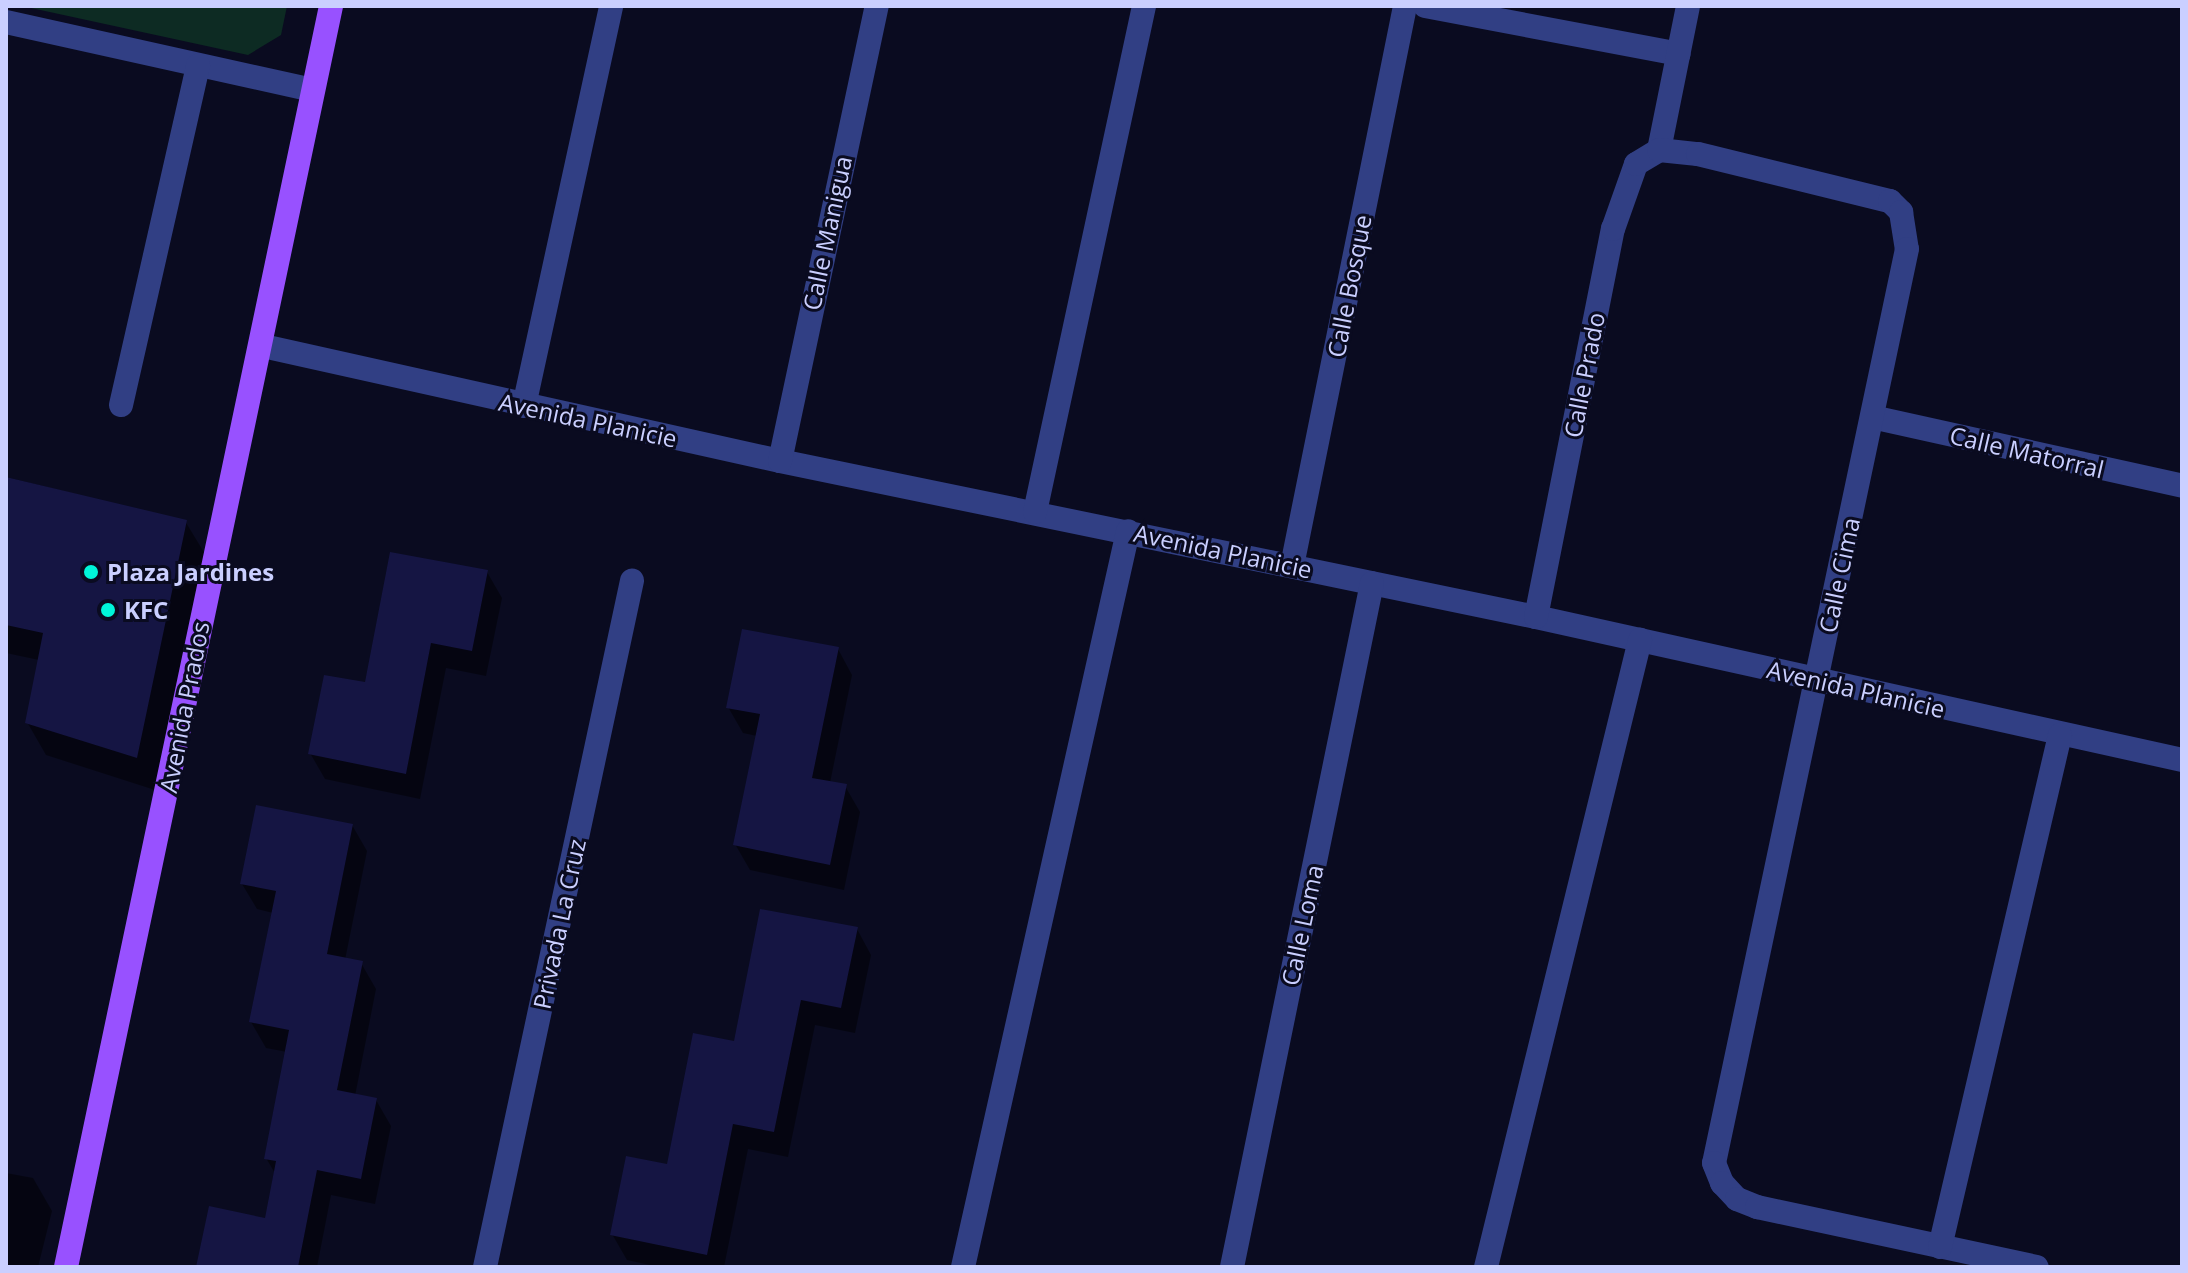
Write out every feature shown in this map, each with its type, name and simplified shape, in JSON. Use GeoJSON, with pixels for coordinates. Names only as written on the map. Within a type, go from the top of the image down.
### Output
{"type":"FeatureCollection","features":[{"type":"Feature","properties":{"kind":"main road","name":"Avenida Prados"},"geometry":{"type":"LineString","coordinates":[[66,1267],[263,346],[331,6]]}},
{"type":"Feature","properties":{"kind":"street"},"geometry":{"type":"LineString","coordinates":[[524,406],[611,6]]}},
{"type":"Feature","properties":{"kind":"street","name":"Calle Manigua"},"geometry":{"type":"LineString","coordinates":[[780,461],[877,6]]}},
{"type":"Feature","properties":{"kind":"street"},"geometry":{"type":"LineString","coordinates":[[1035,512],[1144,6]]}},
{"type":"Feature","properties":{"kind":"street","name":"Calle Bosque"},"geometry":{"type":"LineString","coordinates":[[1292,566],[1405,6]]}},
{"type":"Feature","properties":{"kind":"street"},"geometry":{"type":"LineString","coordinates":[[1425,6],[1678,54]]}},
{"type":"Feature","properties":{"kind":"street"},"geometry":{"type":"LineString","coordinates":[[1659,150],[1688,6]]}},
{"type":"Feature","properties":{"kind":"street"},"geometry":{"type":"LineString","coordinates":[[6,22],[312,90]]}},
{"type":"Feature","properties":{"kind":"street"},"geometry":{"type":"LineString","coordinates":[[121,405],[198,66]]}},
{"type":"Feature","properties":{"kind":"street","name":"Calle Cima"},"geometry":{"type":"LineString","coordinates":[[1659,150],[1871,192],[1901,212],[1907,249],[1714,1141],[1714,1163],[1722,1183],[1737,1199],[1757,1207],[1940,1247]]}},
{"type":"Feature","properties":{"kind":"street","name":"Calle Prado"},"geometry":{"type":"LineString","coordinates":[[1536,617],[1613,229],[1636,164],[1659,150]]}},
{"type":"Feature","properties":{"kind":"street","name":"Avenida Planicie"},"geometry":{"type":"LineString","coordinates":[[263,346],[524,406],[1536,617],[2182,760]]}},
{"type":"Feature","properties":{"kind":"street","name":"Calle Matorral"},"geometry":{"type":"LineString","coordinates":[[1872,417],[2182,486]]}},
{"type":"Feature","properties":{"kind":"street"},"geometry":{"type":"LineString","coordinates":[[963,1267],[1128,531]]}},
{"type":"Feature","properties":{"kind":"street","name":"Privada La Cruz"},"geometry":{"type":"LineString","coordinates":[[485,1267],[632,581]]}},
{"type":"Feature","properties":{"kind":"street","name":"Calle Loma"},"geometry":{"type":"LineString","coordinates":[[1232,1267],[1372,583]]}},
{"type":"Feature","properties":{"kind":"street"},"geometry":{"type":"LineString","coordinates":[[1486,1267],[1640,640]]}},
{"type":"Feature","properties":{"kind":"street"},"geometry":{"type":"LineString","coordinates":[[2037,1267],[1940,1247],[2060,735]]}},
{"type":"Feature","properties":{"kind":"green space"},"geometry":{"type":"Polygon","coordinates":[[[22,6],[287,6],[281,35],[248,55],[22,6]]]}},
{"type":"Feature","properties":{"kind":"building","name":"Plaza Jardines"},"geometry":{"type":"Polygon","coordinates":[[[6,477],[187,520],[137,758],[25,723],[43,633],[6,625],[6,477]]]}},
{"type":"Feature","properties":{"kind":"building"},"geometry":{"type":"Polygon","coordinates":[[[390,552],[488,570],[472,651],[431,643],[406,774],[308,754],[324,675],[365,682],[390,552]]]}},
{"type":"Feature","properties":{"kind":"building"},"geometry":{"type":"Polygon","coordinates":[[[742,629],[839,647],[812,778],[847,784],[830,865],[733,845],[760,714],[726,708],[742,629]]]}},
{"type":"Feature","properties":{"kind":"building"},"geometry":{"type":"Polygon","coordinates":[[[256,805],[353,824],[327,954],[363,961],[337,1090],[377,1098],[361,1179],[317,1170],[298,1267],[196,1267],[209,1206],[265,1218],[276,1161],[264,1159],[289,1030],[249,1022],[276,891],[240,884],[256,805]]]}},
{"type":"Feature","properties":{"kind":"building"},"geometry":{"type":"Polygon","coordinates":[[[760,909],[858,927],[841,1008],[801,1000],[774,1132],[733,1124],[707,1255],[610,1235],[626,1156],[667,1164],[693,1033],[734,1041],[760,909]]]}},
{"type":"Feature","properties":{"kind":"place","name":"Plaza Jardines"},"geometry":{"type":"Point","coordinates":[91,572]}},
{"type":"Feature","properties":{"kind":"place","name":"KFC"},"geometry":{"type":"Point","coordinates":[108,610]}}]}
